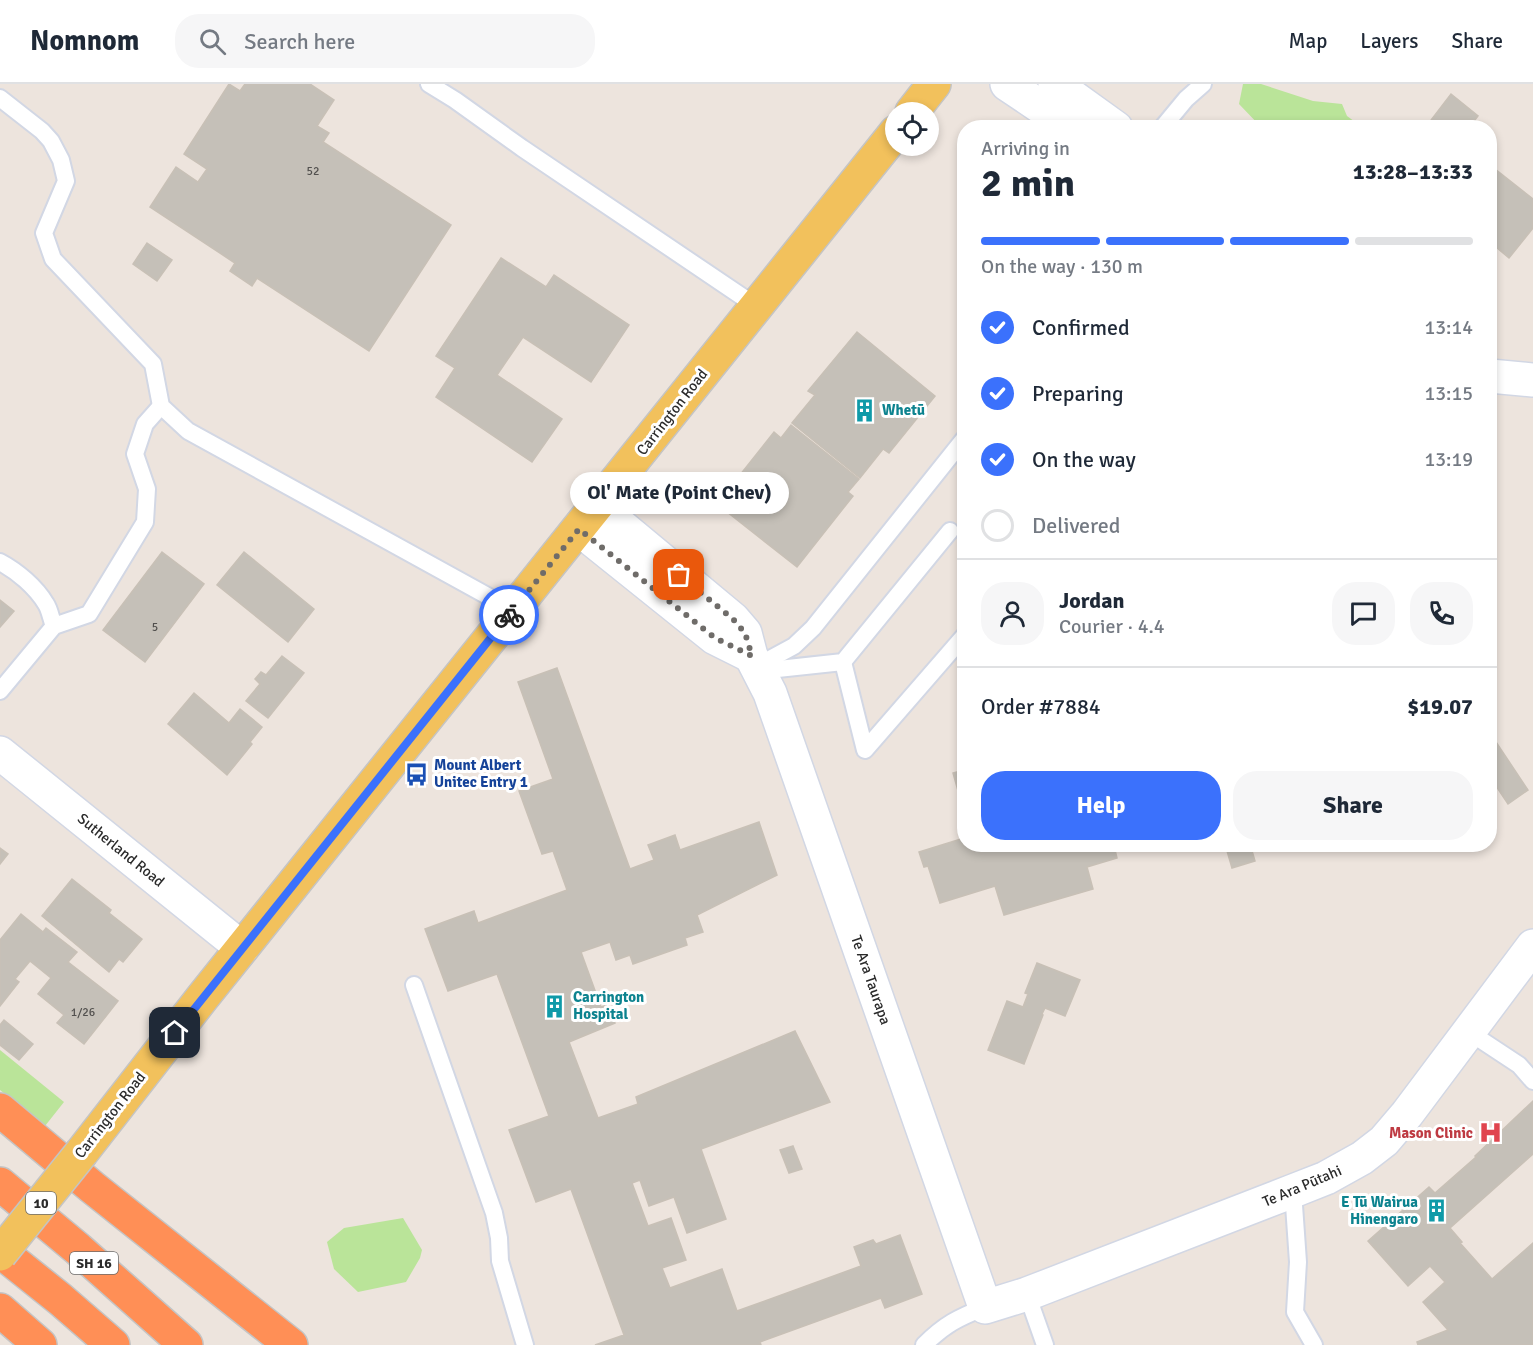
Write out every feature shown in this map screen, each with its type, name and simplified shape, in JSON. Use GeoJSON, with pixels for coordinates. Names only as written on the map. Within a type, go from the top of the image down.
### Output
{"type":"FeatureCollection","features":[{"type":"Feature","properties":{"kind":"highway"},"geometry":{"type":"LineString","coordinates":[[0,1110],[92,1187],[291,1345]]}},
{"type":"Feature","properties":{"kind":"highway","name":"SH 16"},"geometry":{"type":"LineString","coordinates":[[0,1184],[78,1249],[186,1345]]}},
{"type":"Feature","properties":{"kind":"highway"},"geometry":{"type":"LineString","coordinates":[[0,1252],[60,1299],[113,1345]]}},
{"type":"Feature","properties":{"kind":"highway"},"geometry":{"type":"LineString","coordinates":[[0,1310],[40,1345]]}},
{"type":"Feature","properties":{"kind":"main road"},"geometry":{"type":"LineString","coordinates":[[920,102],[934,84]]}},
{"type":"Feature","properties":{"kind":"main road","name":"Carrington Road"},"geometry":{"type":"LineString","coordinates":[[0,1252],[885,146]]}},
{"type":"Feature","properties":{"kind":"street"},"geometry":{"type":"LineString","coordinates":[[1007,84],[1060,120]]}},
{"type":"Feature","properties":{"kind":"street"},"geometry":{"type":"LineString","coordinates":[[1054,84],[1105,120]]}},
{"type":"Feature","properties":{"kind":"street"},"geometry":{"type":"LineString","coordinates":[[1497,377],[1533,380]]}},
{"type":"Feature","properties":{"kind":"street"},"geometry":{"type":"LineString","coordinates":[[588,517],[715,638],[756,664]]}},
{"type":"Feature","properties":{"kind":"street","name":"Te Ara Taurapa"},"geometry":{"type":"LineString","coordinates":[[756,664],[770,693],[985,1307]]}},
{"type":"Feature","properties":{"kind":"street","name":"Sutherland Road"},"geometry":{"type":"LineString","coordinates":[[0,753],[242,948]]}},
{"type":"Feature","properties":{"kind":"street","name":"Te Ara Pūtahi"},"geometry":{"type":"LineString","coordinates":[[985,1307],[1027,1294],[1326,1178],[1362,1158],[1384,1141],[1407,1114],[1533,946]]}},
{"type":"Feature","properties":{"kind":"lane"},"geometry":{"type":"LineString","coordinates":[[429,84],[756,306]]}},
{"type":"Feature","properties":{"kind":"lane"},"geometry":{"type":"LineString","coordinates":[[1169,120],[1186,99],[1203,84]]}},
{"type":"Feature","properties":{"kind":"lane"},"geometry":{"type":"LineString","coordinates":[[0,98],[51,141],[61,160],[66,181],[44,232],[53,259],[153,364],[161,406],[188,431],[513,610]]}},
{"type":"Feature","properties":{"kind":"lane"},"geometry":{"type":"LineString","coordinates":[[0,691],[54,627],[89,614],[145,522],[147,489],[135,454],[145,424],[161,406]]}},
{"type":"Feature","properties":{"kind":"lane"},"geometry":{"type":"LineString","coordinates":[[756,664],[794,646],[813,628],[957,449]]}},
{"type":"Feature","properties":{"kind":"lane"},"geometry":{"type":"LineString","coordinates":[[756,664],[843,662],[950,531]]}},
{"type":"Feature","properties":{"kind":"lane"},"geometry":{"type":"LineString","coordinates":[[0,562],[10,567],[47,604],[54,627]]}},
{"type":"Feature","properties":{"kind":"lane"},"geometry":{"type":"LineString","coordinates":[[843,662],[865,750],[957,644]]}},
{"type":"Feature","properties":{"kind":"lane"},"geometry":{"type":"LineString","coordinates":[[414,985],[494,1213],[499,1238],[500,1261],[525,1345]]}},
{"type":"Feature","properties":{"kind":"lane"},"geometry":{"type":"LineString","coordinates":[[1468,1032],[1519,1065],[1533,1081]]}},
{"type":"Feature","properties":{"kind":"lane"},"geometry":{"type":"LineString","coordinates":[[1293,1191],[1298,1262],[1295,1312],[1314,1345]]}},
{"type":"Feature","properties":{"kind":"lane"},"geometry":{"type":"LineString","coordinates":[[1027,1294],[1045,1345]]}},
{"type":"Feature","properties":{"kind":"lane"},"geometry":{"type":"LineString","coordinates":[[924,1345],[950,1322],[985,1307]]}},
{"type":"Feature","properties":{"kind":"green space"},"geometry":{"type":"Polygon","coordinates":[[[1243,84],[1261,84],[1313,101],[1342,104],[1347,116],[1352,120],[1254,120],[1239,104],[1243,84]]]}},
{"type":"Feature","properties":{"kind":"green space"},"geometry":{"type":"Polygon","coordinates":[[[0,1050],[64,1102],[45,1126],[0,1090],[0,1050]]]}},
{"type":"Feature","properties":{"kind":"green space"},"geometry":{"type":"Polygon","coordinates":[[[403,1218],[422,1250],[406,1282],[358,1292],[334,1269],[327,1242],[344,1228],[403,1218]]]}},
{"type":"Feature","properties":{"kind":"building"},"geometry":{"type":"Polygon","coordinates":[[[229,84],[240,91],[245,84],[310,84],[334,100],[317,126],[329,133],[323,142],[451,225],[369,351],[257,278],[252,286],[230,271],[235,263],[150,207],[176,167],[198,182],[207,169],[184,154],[229,84]]]}},
{"type":"Feature","properties":{"kind":"building"},"geometry":{"type":"Polygon","coordinates":[[[1451,94],[1478,116],[1475,120],[1431,120],[1451,94]]]}},
{"type":"Feature","properties":{"kind":"building"},"geometry":{"type":"Polygon","coordinates":[[[1497,171],[1533,199],[1533,228],[1509,258],[1497,248],[1497,171]]]}},
{"type":"Feature","properties":{"kind":"building"},"geometry":{"type":"Polygon","coordinates":[[[147,243],[172,260],[157,281],[133,264],[147,243]]]}},
{"type":"Feature","properties":{"kind":"building"},"geometry":{"type":"Polygon","coordinates":[[[501,258],[546,287],[554,275],[629,325],[591,382],[523,337],[497,375],[562,419],[532,462],[436,397],[455,368],[436,356],[501,258]]]}},
{"type":"Feature","properties":{"kind":"building","name":"Whetū"},"geometry":{"type":"Polygon","coordinates":[[[857,332],[935,396],[889,453],[883,449],[860,478],[792,423],[815,395],[808,391],[857,332]]]}},
{"type":"Feature","properties":{"kind":"building"},"geometry":{"type":"Polygon","coordinates":[[[791,425],[859,479],[848,492],[853,496],[797,567],[717,504],[774,432],[781,438],[791,425]]]}},
{"type":"Feature","properties":{"kind":"building"},"geometry":{"type":"Polygon","coordinates":[[[162,552],[204,584],[145,662],[103,630],[162,552]]]}},
{"type":"Feature","properties":{"kind":"building"},"geometry":{"type":"Polygon","coordinates":[[[244,552],[314,609],[288,642],[217,585],[244,552]]]}},
{"type":"Feature","properties":{"kind":"building"},"geometry":{"type":"Polygon","coordinates":[[[0,600],[14,611],[0,627],[0,600]]]}},
{"type":"Feature","properties":{"kind":"building"},"geometry":{"type":"Polygon","coordinates":[[[282,656],[304,673],[268,718],[246,701],[260,684],[255,679],[261,672],[266,675],[282,656]]]}},
{"type":"Feature","properties":{"kind":"building","name":"Carrington Hospital"},"geometry":{"type":"Polygon","coordinates":[[[557,668],[630,869],[654,860],[648,845],[675,835],[680,850],[759,822],[777,875],[697,915],[703,932],[685,938],[687,945],[633,964],[630,955],[616,960],[610,942],[581,952],[601,1007],[608,1005],[615,1023],[569,1042],[598,1118],[638,1104],[636,1097],[795,1031],[830,1102],[701,1149],[726,1219],[687,1233],[674,1197],[649,1206],[640,1180],[632,1183],[648,1226],[671,1218],[686,1260],[662,1268],[670,1288],[722,1269],[737,1311],[861,1266],[854,1247],[873,1240],[876,1244],[900,1235],[922,1294],[885,1308],[881,1298],[760,1342],[761,1345],[595,1345],[624,1335],[571,1189],[536,1202],[509,1130],[549,1116],[497,974],[448,991],[425,929],[474,911],[478,923],[567,890],[553,851],[542,854],[519,791],[553,779],[518,682],[557,668]]]}},
{"type":"Feature","properties":{"kind":"building"},"geometry":{"type":"Polygon","coordinates":[[[194,693],[229,723],[240,709],[262,727],[250,742],[252,744],[227,775],[168,724],[194,693]]]}},
{"type":"Feature","properties":{"kind":"building"},"geometry":{"type":"Polygon","coordinates":[[[1497,744],[1528,790],[1508,804],[1497,788],[1497,744]]]}},
{"type":"Feature","properties":{"kind":"building"},"geometry":{"type":"Polygon","coordinates":[[[957,772],[957,787],[953,773],[957,772]]]}},
{"type":"Feature","properties":{"kind":"building"},"geometry":{"type":"Polygon","coordinates":[[[957,840],[957,852],[1116,852],[1117,858],[1087,867],[1093,889],[1004,915],[995,886],[940,903],[928,866],[924,867],[919,852],[957,840]]]}},
{"type":"Feature","properties":{"kind":"building"},"geometry":{"type":"Polygon","coordinates":[[[0,848],[8,854],[0,864],[0,848]]]}},
{"type":"Feature","properties":{"kind":"building"},"geometry":{"type":"Polygon","coordinates":[[[1227,852],[1252,852],[1255,861],[1232,868],[1227,852]]]}},
{"type":"Feature","properties":{"kind":"building"},"geometry":{"type":"Polygon","coordinates":[[[72,879],[111,910],[109,913],[142,939],[123,962],[119,959],[109,972],[42,916],[72,879]]]}},
{"type":"Feature","properties":{"kind":"building"},"geometry":{"type":"Polygon","coordinates":[[[21,914],[43,932],[46,928],[77,952],[68,962],[118,1001],[84,1044],[57,1023],[64,1015],[38,994],[51,978],[30,961],[15,979],[19,982],[0,1006],[0,940],[21,914]]]}},
{"type":"Feature","properties":{"kind":"building"},"geometry":{"type":"Polygon","coordinates":[[[1037,963],[1080,980],[1065,1016],[1045,1008],[1024,1064],[988,1050],[1007,1001],[1023,1007],[1028,994],[1025,993],[1037,963]]]}},
{"type":"Feature","properties":{"kind":"building"},"geometry":{"type":"Polygon","coordinates":[[[4,1020],[33,1044],[19,1060],[0,1045],[0,1025],[4,1020]]]}},
{"type":"Feature","properties":{"kind":"building","name":"E Tū Wairua Hinengaro"},"geometry":{"type":"Polygon","coordinates":[[[1533,1101],[1533,1154],[1450,1228],[1462,1242],[1460,1243],[1492,1279],[1533,1243],[1533,1345],[1418,1345],[1417,1342],[1448,1330],[1423,1302],[1445,1282],[1430,1266],[1408,1286],[1368,1241],[1429,1187],[1435,1193],[1476,1157],[1533,1101]]]}},
{"type":"Feature","properties":{"kind":"building"},"geometry":{"type":"Polygon","coordinates":[[[793,1146],[802,1169],[789,1173],[780,1150],[793,1146]]]}},
{"type":"Feature","properties":{"kind":"way so far"},"geometry":{"type":"LineString","coordinates":[[509,615],[579,529],[715,638],[752,656],[745,633],[733,619],[679,575]]}},
{"type":"Feature","properties":{"kind":"place","name":"Whetū"},"geometry":{"type":"Point","coordinates":[864,410]}},
{"type":"Feature","properties":{"kind":"place","name":"Ol' Mate (Point Chev)"},"geometry":{"type":"Point","coordinates":[679,575]}},
{"type":"Feature","properties":{"kind":"place","name":"Mount Albert Unitec Entry 1"},"geometry":{"type":"Point","coordinates":[416,774]}},
{"type":"Feature","properties":{"kind":"place","name":"Carrington Hospital"},"geometry":{"type":"Point","coordinates":[555,1006]}},
{"type":"Feature","properties":{"kind":"place","name":"Mason Clinic"},"geometry":{"type":"Point","coordinates":[1491,1133]}},
{"type":"Feature","properties":{"kind":"place","name":"E Tū Wairua Hinengaro"},"geometry":{"type":"Point","coordinates":[1436,1211]}},
{"type":"Feature","properties":{"kind":"route"},"geometry":{"type":"LineString","coordinates":[[175,1033],[509,615]]}}]}
